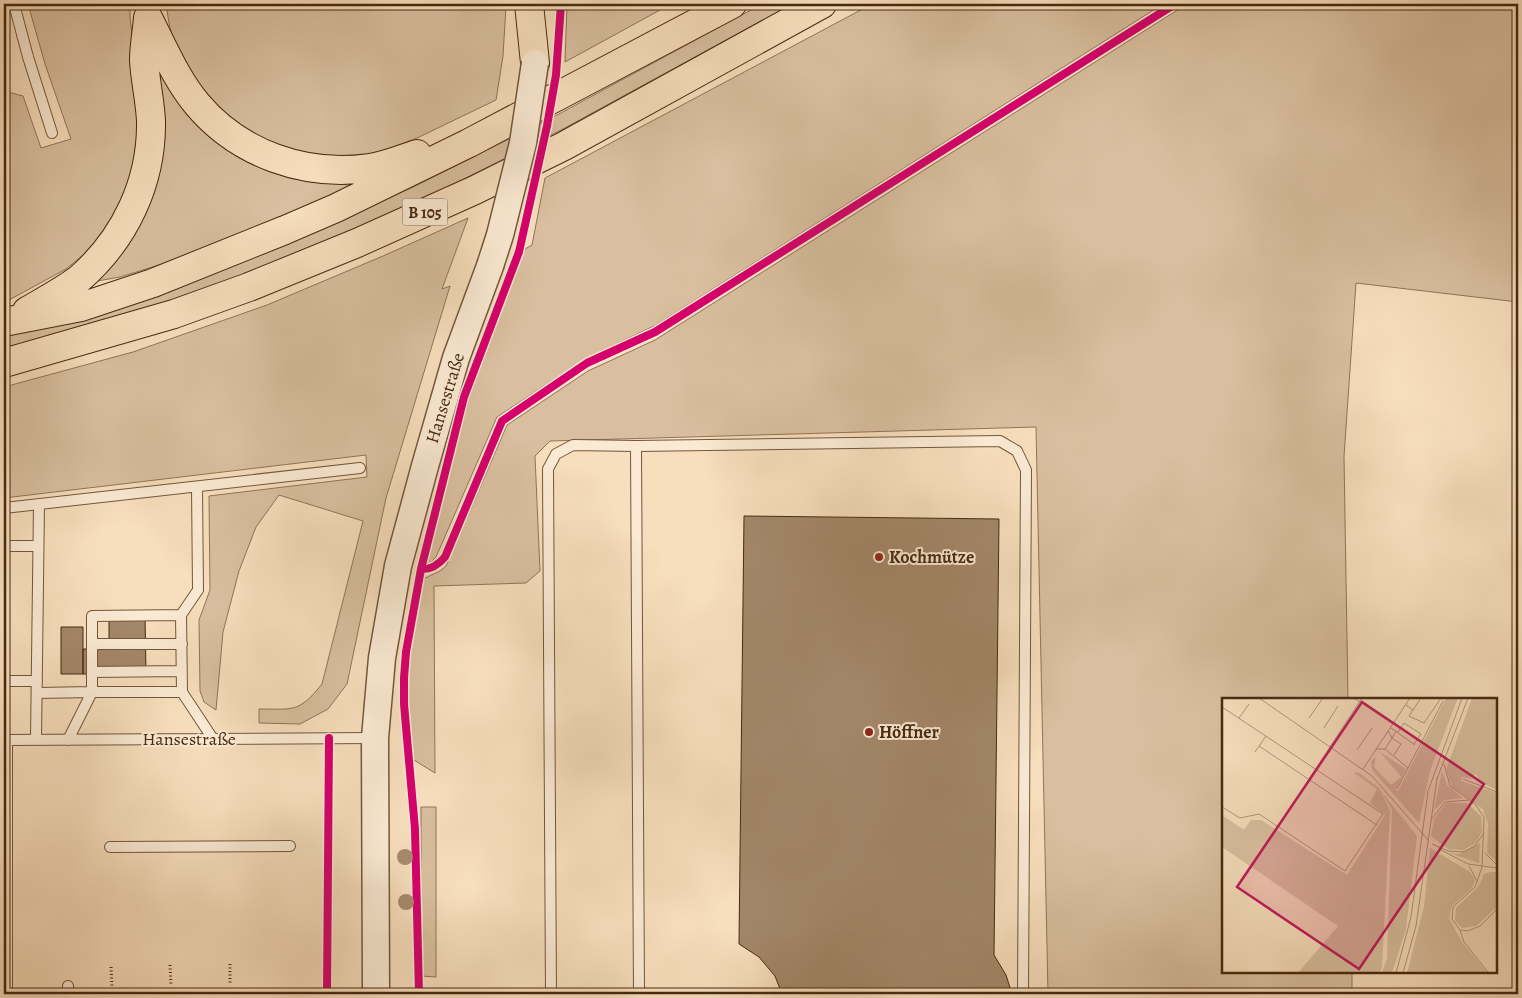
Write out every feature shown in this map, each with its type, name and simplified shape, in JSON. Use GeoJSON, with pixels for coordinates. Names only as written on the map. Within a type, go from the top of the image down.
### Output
{"type":"FeatureCollection","features":[{"type":"Feature","properties":{"kind":"highway"},"geometry":{"type":"LineString","coordinates":[[529,4],[535,63]]}},
{"type":"Feature","properties":{"kind":"highway","name":"B 105"},"geometry":{"type":"LineString","coordinates":[[8,321],[80,307],[153,283],[336,208],[469,143],[732,4]]}},
{"type":"Feature","properties":{"kind":"highway","name":"B 105"},"geometry":{"type":"LineString","coordinates":[[4,364],[174,314],[249,287],[357,243],[475,190],[564,146],[822,4]]}},
{"type":"Feature","properties":{"kind":"highway"},"geometry":{"type":"LineString","coordinates":[[148,11],[175,72],[197,104],[225,132],[251,148],[277,160],[311,169],[370,168],[428,150],[469,143]]}},
{"type":"Feature","properties":{"kind":"highway"},"geometry":{"type":"LineString","coordinates":[[8,321],[77,280],[100,259],[117,237],[131,213],[142,186],[149,147],[150,121],[144,58],[148,11]]}},
{"type":"Feature","properties":{"kind":"street","name":"Hansestraße"},"geometry":{"type":"LineString","coordinates":[[376,994],[375,738],[382,658],[398,566],[456,358],[490,266],[502,226],[523,143],[535,63],[540,4]]}},
{"type":"Feature","properties":{"kind":"lane"},"geometry":{"type":"LineString","coordinates":[[14,4],[28,57],[52,133]]}},
{"type":"Feature","properties":{"kind":"lane"},"geometry":{"type":"LineString","coordinates":[[551,994],[548,470],[556,454],[573,445],[636,446],[1000,441],[1017,451],[1026,470],[1023,994]]}},
{"type":"Feature","properties":{"kind":"lane"},"geometry":{"type":"LineString","coordinates":[[636,446],[639,994]]}},
{"type":"Feature","properties":{"kind":"lane"},"geometry":{"type":"LineString","coordinates":[[4,508],[360,468]]}},
{"type":"Feature","properties":{"kind":"lane"},"geometry":{"type":"LineString","coordinates":[[197,487],[198,590],[181,615],[182,692],[212,739]]}},
{"type":"Feature","properties":{"kind":"lane"},"geometry":{"type":"LineString","coordinates":[[36,740],[39,504]]}},
{"type":"Feature","properties":{"kind":"lane"},"geometry":{"type":"LineString","coordinates":[[4,546],[38,546]]}},
{"type":"Feature","properties":{"kind":"lane"},"geometry":{"type":"LineString","coordinates":[[68,740],[92,692],[92,616],[181,615]]}},
{"type":"Feature","properties":{"kind":"lane"},"geometry":{"type":"LineString","coordinates":[[92,644],[182,644]]}},
{"type":"Feature","properties":{"kind":"lane"},"geometry":{"type":"LineString","coordinates":[[92,672],[182,672]]}},
{"type":"Feature","properties":{"kind":"lane"},"geometry":{"type":"LineString","coordinates":[[4,681],[37,681]]}},
{"type":"Feature","properties":{"kind":"lane"},"geometry":{"type":"LineString","coordinates":[[37,693],[182,692]]}},
{"type":"Feature","properties":{"kind":"lane","name":"Hansestraße"},"geometry":{"type":"LineString","coordinates":[[5,740],[375,738]]}},
{"type":"Feature","properties":{"kind":"lane"},"geometry":{"type":"LineString","coordinates":[[5,740],[7,994]]}},
{"type":"Feature","properties":{"kind":"lane"},"geometry":{"type":"LineString","coordinates":[[110,847],[290,846]]}},
{"type":"Feature","properties":{"kind":"path"},"geometry":{"type":"LineString","coordinates":[[230,964],[230,985]]}},
{"type":"Feature","properties":{"kind":"path"},"geometry":{"type":"LineString","coordinates":[[170,965],[171,986]]}},
{"type":"Feature","properties":{"kind":"path"},"geometry":{"type":"LineString","coordinates":[[111,966],[112,986]]}},
{"type":"Feature","properties":{"kind":"shaded area"},"geometry":{"type":"Polygon","coordinates":[[[28,4],[130,4],[139,143],[128,194],[105,237],[66,269],[4,301],[4,91],[23,96],[41,148],[71,139],[45,64],[28,4]]]}},
{"type":"Feature","properties":{"kind":"shaded area"},"geometry":{"type":"Polygon","coordinates":[[[166,4],[509,4],[506,6],[503,56],[496,100],[417,138],[385,150],[353,158],[328,161],[254,140],[206,100],[175,48],[166,4]]]}},
{"type":"Feature","properties":{"kind":"shaded area"},"geometry":{"type":"Polygon","coordinates":[[[567,4],[671,4],[565,62],[567,4]]]}},
{"type":"Feature","properties":{"kind":"shaded area"},"geometry":{"type":"Polygon","coordinates":[[[762,4],[792,4],[561,130],[444,189],[366,225],[237,277],[121,317],[4,348],[4,334],[360,211],[413,187],[559,114],[762,4]]]}},
{"type":"Feature","properties":{"kind":"shaded area"},"geometry":{"type":"Polygon","coordinates":[[[872,4],[1163,4],[656,325],[585,359],[497,417],[436,557],[431,562],[426,562],[469,398],[525,249],[532,245],[545,178],[872,4]]]}},
{"type":"Feature","properties":{"kind":"shaded area"},"geometry":{"type":"Polygon","coordinates":[[[1187,4],[1518,4],[1518,302],[1356,283],[1344,456],[1348,698],[1222,698],[1222,973],[1352,973],[1352,994],[1048,994],[1036,427],[550,441],[535,456],[540,571],[526,583],[434,586],[435,773],[409,757],[404,706],[406,654],[413,616],[423,579],[446,566],[507,425],[588,371],[655,340],[1187,4]]]}},
{"type":"Feature","properties":{"kind":"shaded area"},"geometry":{"type":"Polygon","coordinates":[[[157,66],[169,89],[185,111],[197,125],[224,148],[255,166],[272,172],[290,178],[340,183],[347,185],[348,190],[219,243],[159,265],[120,277],[86,283],[117,254],[157,66]]]}},
{"type":"Feature","properties":{"kind":"shaded area"},"geometry":{"type":"Polygon","coordinates":[[[468,218],[442,289],[450,286],[386,498],[347,684],[328,709],[300,724],[259,723],[259,709],[288,709],[301,705],[322,684],[363,521],[279,495],[256,527],[239,571],[223,632],[216,710],[204,702],[200,691],[199,620],[210,590],[209,496],[367,477],[366,455],[4,498],[4,387],[133,352],[267,305],[468,218]]]}},
{"type":"Feature","properties":{"kind":"shaded area"},"geometry":{"type":"Polygon","coordinates":[[[421,807],[436,807],[436,977],[421,976],[421,807]]]}},
{"type":"Feature","properties":{"kind":"building","name":"Höffner"},"geometry":{"type":"Polygon","coordinates":[[[744,516],[999,519],[994,955],[1006,975],[1012,994],[782,994],[775,976],[759,957],[739,944],[744,516]]]}},
{"type":"Feature","properties":{"kind":"building"},"geometry":{"type":"Polygon","coordinates":[[[109,614],[145,614],[146,674],[83,674],[83,649],[109,649],[109,614]]]}},
{"type":"Feature","properties":{"kind":"building"},"geometry":{"type":"Polygon","coordinates":[[[61,627],[83,627],[83,674],[61,674],[61,627]]]}},
{"type":"Feature","properties":{"kind":"cycle path"},"geometry":{"type":"LineString","coordinates":[[419,994],[415,829],[404,704],[406,652],[421,569],[464,397],[519,252],[547,126],[556,75],[561,4]]}},
{"type":"Feature","properties":{"kind":"cycle path"},"geometry":{"type":"LineString","coordinates":[[421,569],[428,569],[445,557],[502,421],[587,363],[655,332],[1175,4]]}},
{"type":"Feature","properties":{"kind":"cycle path"},"geometry":{"type":"LineString","coordinates":[[327,994],[329,738]]}},
{"type":"Feature","properties":{"kind":"place","name":"Kochmütze"},"geometry":{"type":"Point","coordinates":[879,557]}},
{"type":"Feature","properties":{"kind":"place","name":"Höffner"},"geometry":{"type":"Point","coordinates":[869,732]}}]}
